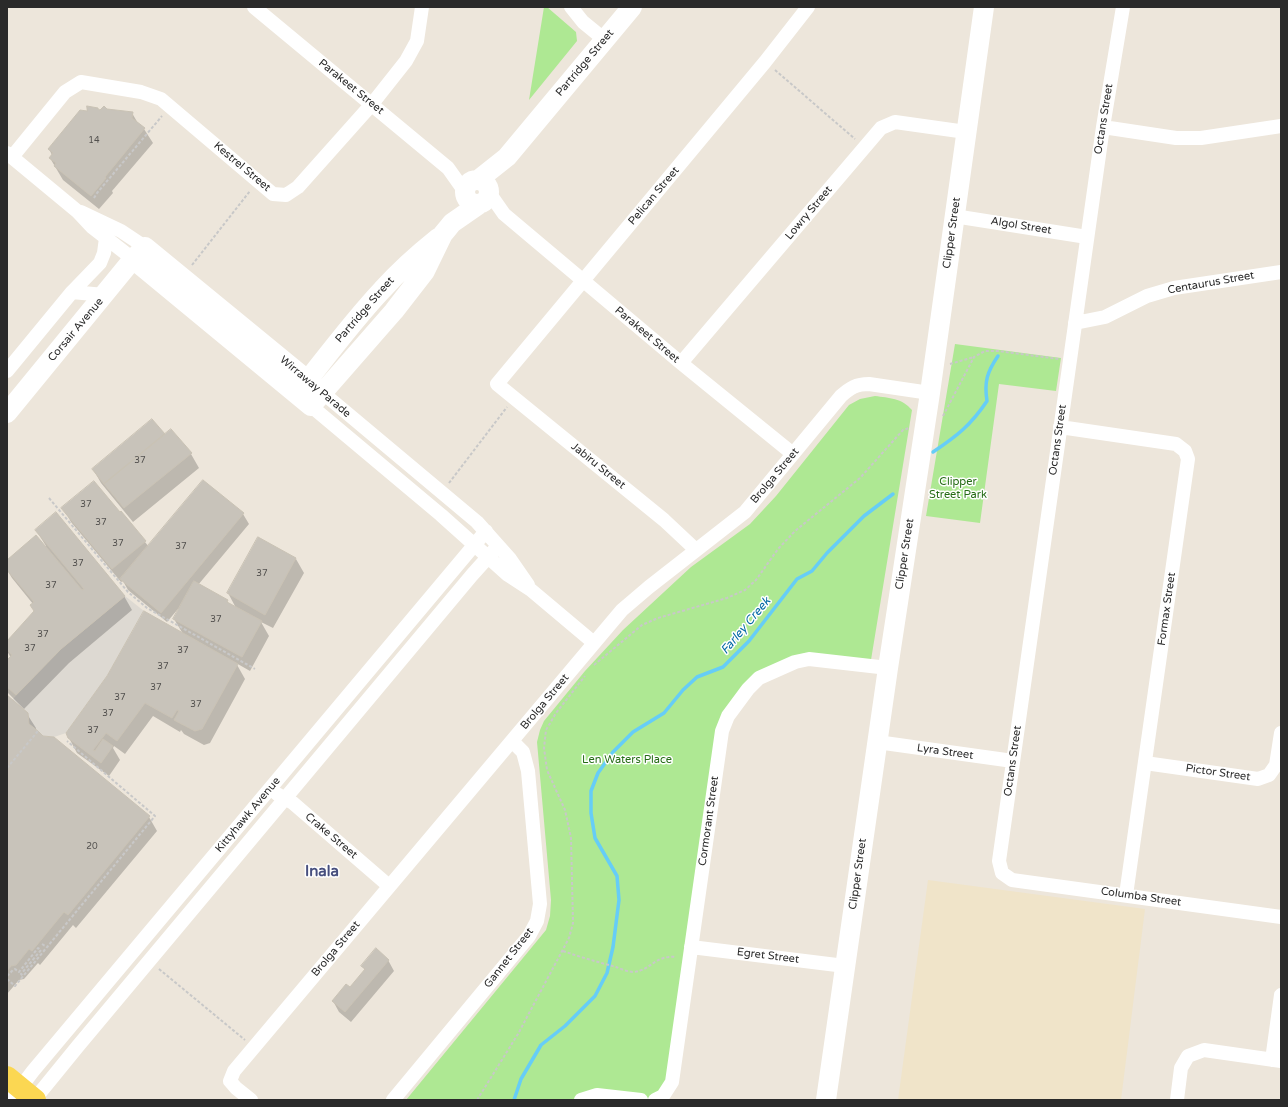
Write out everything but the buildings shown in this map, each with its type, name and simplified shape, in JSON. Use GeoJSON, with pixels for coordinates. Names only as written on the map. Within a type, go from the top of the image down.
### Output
{"type":"FeatureCollection","features":[{"type":"Feature","properties":{"kind":"street","name":"Parakeet Street"},"geometry":{"type":"LineString","coordinates":[[254,7],[584,280],[681,363],[793,454]]}},
{"type":"Feature","properties":{"kind":"street","name":"Kestrel Street"},"geometry":{"type":"LineString","coordinates":[[10,155],[65,92],[81,82],[141,92],[161,99],[273,194],[286,195],[298,187],[372,104],[406,61],[417,41],[422,7]]}},
{"type":"Feature","properties":{"kind":"street"},"geometry":{"type":"LineString","coordinates":[[571,7],[583,22],[605,40]]}},
{"type":"Feature","properties":{"kind":"street","name":"Partridge Street"},"geometry":{"type":"LineString","coordinates":[[310,394],[394,311],[424,271],[447,229],[632,7]]}},
{"type":"Feature","properties":{"kind":"street","name":"Clipper Street"},"geometry":{"type":"LineString","coordinates":[[826,1100],[877,742],[934,369],[984,7]]}},
{"type":"Feature","properties":{"kind":"street","name":"Octans Street"},"geometry":{"type":"LineString","coordinates":[[1002,873],[998,861],[1087,237],[1123,7]]}},
{"type":"Feature","properties":{"kind":"street","name":"Pelican Street"},"geometry":{"type":"LineString","coordinates":[[497,384],[765,62],[801,10]]}},
{"type":"Feature","properties":{"kind":"street","name":"Lowry Street"},"geometry":{"type":"LineString","coordinates":[[681,363],[881,128],[895,122],[966,132]]}},
{"type":"Feature","properties":{"kind":"street"},"geometry":{"type":"LineString","coordinates":[[1103,128],[1176,138],[1201,138],[1281,126]]}},
{"type":"Feature","properties":{"kind":"street","name":"Wirraway Parade"},"geometry":{"type":"LineString","coordinates":[[10,155],[77,211],[92,227],[106,238],[139,253]]}},
{"type":"Feature","properties":{"kind":"street","name":"Wirraway Parade"},"geometry":{"type":"LineString","coordinates":[[77,211],[121,231],[139,253],[310,394],[478,522],[516,567],[531,590]]}},
{"type":"Feature","properties":{"kind":"street","name":"Algol Street"},"geometry":{"type":"LineString","coordinates":[[954,216],[1087,237]]}},
{"type":"Feature","properties":{"kind":"street"},"geometry":{"type":"LineString","coordinates":[[7,371],[72,292],[100,263],[104,253],[106,238]]}},
{"type":"Feature","properties":{"kind":"street","name":"Corsair Avenue"},"geometry":{"type":"LineString","coordinates":[[7,413],[139,253]]}},
{"type":"Feature","properties":{"kind":"street","name":"Centaurus Street"},"geometry":{"type":"LineString","coordinates":[[1075,323],[1105,317],[1147,296],[1174,288],[1281,272]]}},
{"type":"Feature","properties":{"kind":"street"},"geometry":{"type":"LineString","coordinates":[[72,292],[104,295]]}},
{"type":"Feature","properties":{"kind":"street","name":"Jabiru Street"},"geometry":{"type":"LineString","coordinates":[[497,384],[664,520],[696,550]]}},
{"type":"Feature","properties":{"kind":"street","name":"Brolga Street"},"geometry":{"type":"LineString","coordinates":[[251,1100],[230,1081],[234,1071],[622,610],[744,512],[841,396],[852,387],[860,384],[869,384],[930,393]]}},
{"type":"Feature","properties":{"kind":"street","name":"Wirraway Parade"},"geometry":{"type":"LineString","coordinates":[[310,394],[487,557],[508,575],[531,590],[594,643]]}},
{"type":"Feature","properties":{"kind":"street","name":"Formax Street"},"geometry":{"type":"LineString","coordinates":[[1060,427],[1176,444],[1185,450],[1188,459],[1126,895]]}},
{"type":"Feature","properties":{"kind":"street","name":"Kittyhawk Avenue"},"geometry":{"type":"LineString","coordinates":[[24,1094],[270,790],[486,531]]}},
{"type":"Feature","properties":{"kind":"street","name":"Kittyhawk Avenue"},"geometry":{"type":"LineString","coordinates":[[24,1094],[148,962],[487,557],[498,546]]}},
{"type":"Feature","properties":{"kind":"street","name":"Cormorant Street"},"geometry":{"type":"LineString","coordinates":[[655,1100],[663,1096],[672,1082],[722,731],[728,716],[759,678],[795,662],[809,659],[888,668]]}},
{"type":"Feature","properties":{"kind":"street","name":"Pictor Street"},"geometry":{"type":"LineString","coordinates":[[1145,763],[1258,779],[1269,775],[1276,765],[1281,733]]}},
{"type":"Feature","properties":{"kind":"street","name":"Gannet Street"},"geometry":{"type":"LineString","coordinates":[[393,1100],[529,936],[537,921],[540,904],[528,771],[523,752],[512,741]]}},
{"type":"Feature","properties":{"kind":"street","name":"Lyra Street"},"geometry":{"type":"LineString","coordinates":[[877,742],[1013,761]]}},
{"type":"Feature","properties":{"kind":"street","name":"Crake Street"},"geometry":{"type":"LineString","coordinates":[[270,790],[285,798],[389,886]]}},
{"type":"Feature","properties":{"kind":"street","name":"Columba Street"},"geometry":{"type":"LineString","coordinates":[[1002,873],[1012,880],[1281,917]]}},
{"type":"Feature","properties":{"kind":"street","name":"Egret Street"},"geometry":{"type":"LineString","coordinates":[[691,953],[845,966]]}},
{"type":"Feature","properties":{"kind":"street"},"geometry":{"type":"LineString","coordinates":[[1177,1100],[1181,1068],[1188,1056],[1204,1050],[1276,1060],[1281,995]]}},
{"type":"Feature","properties":{"kind":"street"},"geometry":{"type":"LineString","coordinates":[[581,1100],[597,1095],[641,1100]]}},
{"type":"Feature","properties":{"kind":"path"},"geometry":{"type":"LineString","coordinates":[[765,62],[865,147]]}},
{"type":"Feature","properties":{"kind":"path"},"geometry":{"type":"LineString","coordinates":[[94,198],[171,106]]}},
{"type":"Feature","properties":{"kind":"path"},"geometry":{"type":"LineString","coordinates":[[192,266],[258,181]]}},
{"type":"Feature","properties":{"kind":"path"},"geometry":{"type":"LineString","coordinates":[[934,369],[974,357],[985,351],[998,351],[1070,361]]}},
{"type":"Feature","properties":{"kind":"path"},"geometry":{"type":"LineString","coordinates":[[593,665],[642,625],[658,618],[727,598],[745,590],[756,580],[778,548],[795,531],[860,478],[903,430],[912,427],[937,429],[974,357]]}},
{"type":"Feature","properties":{"kind":"path"},"geometry":{"type":"LineString","coordinates":[[449,483],[514,398]]}},
{"type":"Feature","properties":{"kind":"path"},"geometry":{"type":"LineString","coordinates":[[49,498],[128,592],[137,600],[147,608],[255,669]]}},
{"type":"Feature","properties":{"kind":"path"},"geometry":{"type":"LineString","coordinates":[[137,600],[140,596]]}},
{"type":"Feature","properties":{"kind":"path"},"geometry":{"type":"LineString","coordinates":[[477,1100],[518,1034],[563,951],[569,938],[573,923],[571,838],[564,810],[547,770],[544,748],[546,730],[556,713],[588,671]]}},
{"type":"Feature","properties":{"kind":"path"},"geometry":{"type":"LineString","coordinates":[[7,768],[38,731]]}},
{"type":"Feature","properties":{"kind":"path"},"geometry":{"type":"LineString","coordinates":[[23,976],[21,974],[41,950],[38,948],[19,972],[15,969],[13,970],[7,978],[15,986],[155,816],[67,741]]}},
{"type":"Feature","properties":{"kind":"path"},"geometry":{"type":"LineString","coordinates":[[42,944],[47,947]]}},
{"type":"Feature","properties":{"kind":"path"},"geometry":{"type":"LineString","coordinates":[[563,951],[632,972],[643,970],[658,959],[691,953]]}},
{"type":"Feature","properties":{"kind":"path"},"geometry":{"type":"LineString","coordinates":[[148,962],[253,1047]]}},
{"type":"Feature","properties":{"kind":"shaded area"},"geometry":{"type":"Polygon","coordinates":[[[125,596],[144,611],[107,676],[66,733],[54,737],[43,736],[29,724],[12,700],[61,649],[125,596]]]}},
{"type":"Feature","properties":{"kind":"shaded area"},"geometry":{"type":"Polygon","coordinates":[[[928,880],[1145,909],[1121,1100],[898,1100],[928,880]]]}},
{"type":"Feature","properties":{"kind":"green space"},"geometry":{"type":"Polygon","coordinates":[[[544,7],[547,7],[576,32],[577,41],[529,100],[544,7]]]}},
{"type":"Feature","properties":{"kind":"green space","name":"Clipper Street Park"},"geometry":{"type":"Polygon","coordinates":[[[955,344],[1061,358],[1056,391],[999,384],[980,523],[926,516],[955,344]]]}},
{"type":"Feature","properties":{"kind":"green space","name":"Len Waters Place"},"geometry":{"type":"Polygon","coordinates":[[[875,396],[900,401],[912,410],[870,666],[809,659],[759,678],[728,716],[672,1082],[655,1100],[406,1100],[546,930],[550,916],[551,900],[537,742],[544,721],[585,671],[623,630],[691,567],[750,524],[776,496],[849,405],[860,399],[875,396]]]}},
{"type":"Feature","properties":{"kind":"waterway","name":"Farley Creek"},"geometry":{"type":"LineString","coordinates":[[933,452],[963,430],[987,401],[987,377],[998,356]]}},
{"type":"Feature","properties":{"kind":"waterway","name":"Farley Creek"},"geometry":{"type":"LineString","coordinates":[[514,1100],[521,1079],[541,1045],[565,1026],[595,996],[607,973],[613,947],[619,900],[617,876],[595,838],[591,813],[591,791],[598,773],[613,752],[633,732],[664,713],[683,690],[697,677],[723,667],[749,641],[797,579],[812,571],[827,553],[864,516],[893,494]]}},
{"type":"Feature","properties":{"kind":"district","name":"Inala"},"geometry":{"type":"Point","coordinates":[322,872]}}]}
